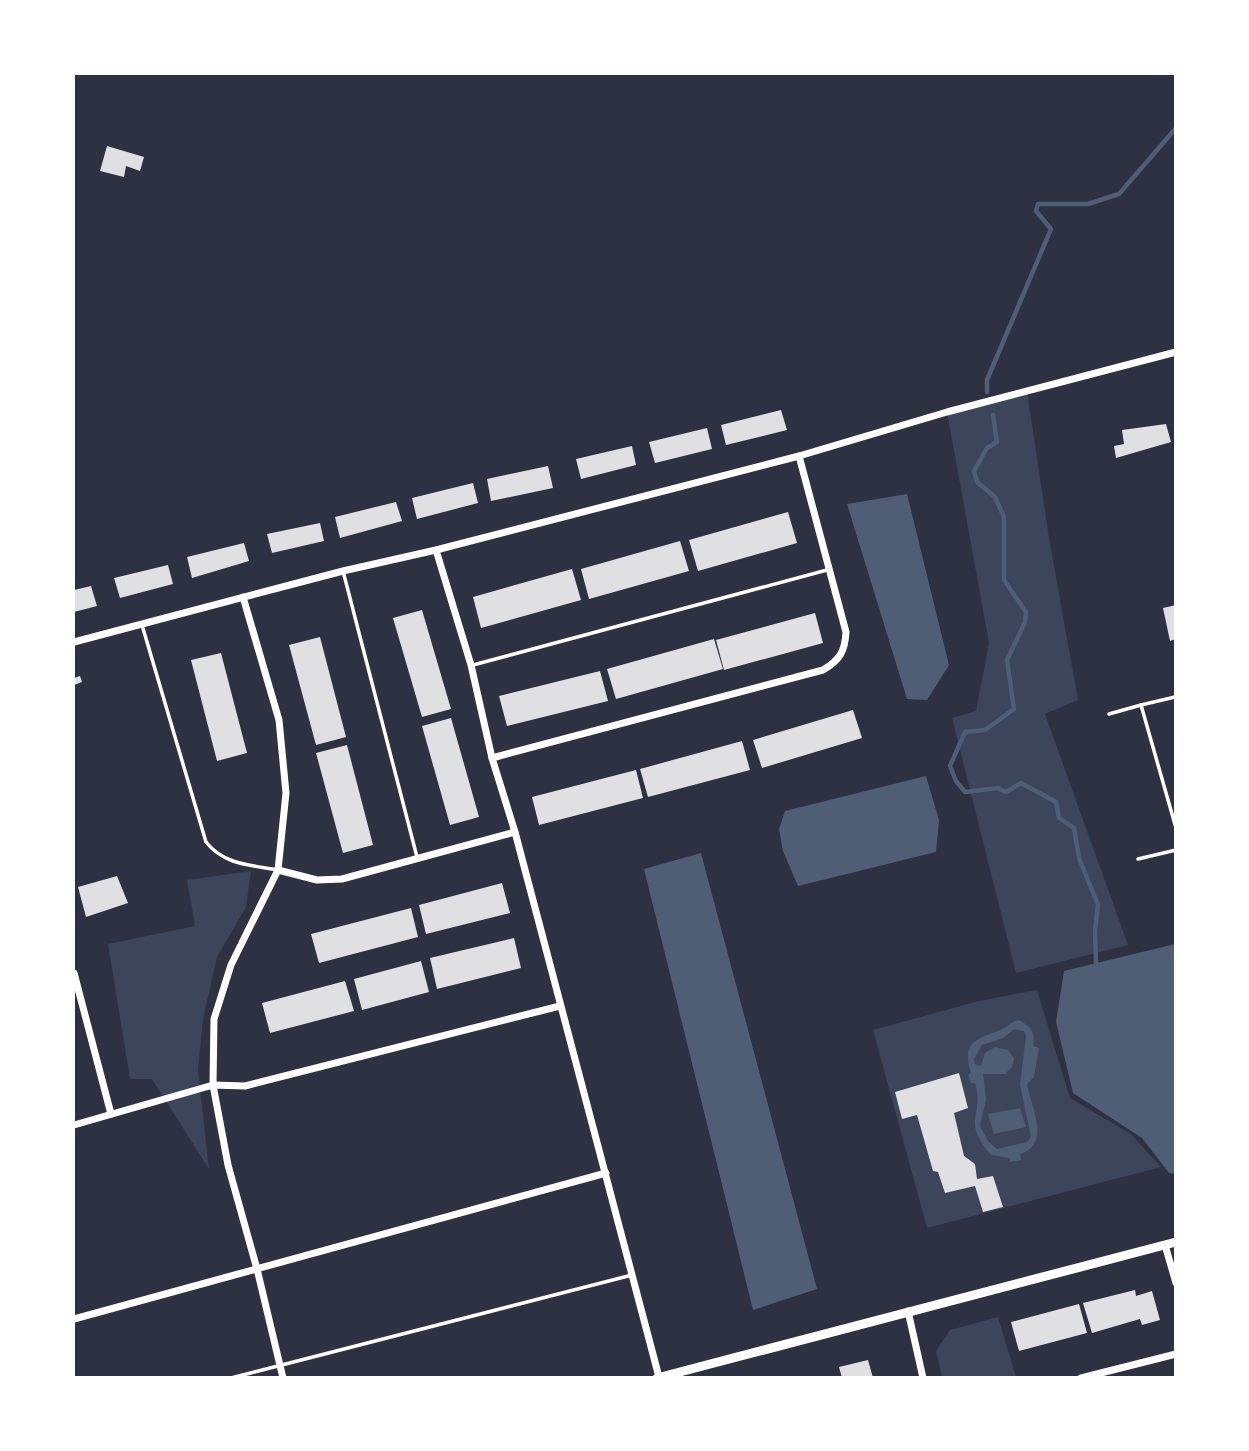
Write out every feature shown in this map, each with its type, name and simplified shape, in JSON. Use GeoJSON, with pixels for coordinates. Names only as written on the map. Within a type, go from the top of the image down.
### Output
{"type":"FeatureCollection","features":[{"type":"Feature","properties":{"kind":"street"},"geometry":{"type":"LineString","coordinates":[[74,642],[799,456],[947,412],[1175,352]]}},
{"type":"Feature","properties":{"kind":"street"},"geometry":{"type":"LineString","coordinates":[[492,758],[823,670],[842,656],[846,632],[799,456]]}},
{"type":"Feature","properties":{"kind":"street"},"geometry":{"type":"LineString","coordinates":[[436,550],[471,665],[492,758],[515,832],[658,1377],[1175,1242]]}},
{"type":"Feature","properties":{"kind":"street"},"geometry":{"type":"LineString","coordinates":[[243,597],[279,720],[286,793],[278,870],[231,965],[214,1019],[213,1085],[228,1165],[283,1377]]}},
{"type":"Feature","properties":{"kind":"street"},"geometry":{"type":"LineString","coordinates":[[278,870],[329,881],[515,832]]}},
{"type":"Feature","properties":{"kind":"street"},"geometry":{"type":"LineString","coordinates":[[74,973],[111,1114]]}},
{"type":"Feature","properties":{"kind":"street"},"geometry":{"type":"LineString","coordinates":[[74,1125],[213,1085],[245,1086],[560,1006]]}},
{"type":"Feature","properties":{"kind":"street"},"geometry":{"type":"LineString","coordinates":[[74,1319],[606,1173]]}},
{"type":"Feature","properties":{"kind":"street"},"geometry":{"type":"LineString","coordinates":[[1165,1244],[1175,1283]]}},
{"type":"Feature","properties":{"kind":"street"},"geometry":{"type":"LineString","coordinates":[[908,1311],[923,1377]]}},
{"type":"Feature","properties":{"kind":"street"},"geometry":{"type":"LineString","coordinates":[[1081,1377],[1175,1354]]}},
{"type":"Feature","properties":{"kind":"lane"},"geometry":{"type":"LineString","coordinates":[[471,665],[829,570]]}},
{"type":"Feature","properties":{"kind":"lane"},"geometry":{"type":"LineString","coordinates":[[343,571],[418,859]]}},
{"type":"Feature","properties":{"kind":"lane"},"geometry":{"type":"LineString","coordinates":[[142,623],[205,842],[215,853],[228,861],[278,870]]}},
{"type":"Feature","properties":{"kind":"lane"},"geometry":{"type":"LineString","coordinates":[[1109,714],[1175,697]]}},
{"type":"Feature","properties":{"kind":"lane"},"geometry":{"type":"LineString","coordinates":[[1141,705],[1175,828]]}},
{"type":"Feature","properties":{"kind":"lane"},"geometry":{"type":"LineString","coordinates":[[1138,859],[1175,850]]}},
{"type":"Feature","properties":{"kind":"lane"},"geometry":{"type":"LineString","coordinates":[[231,1377],[632,1275]]}},
{"type":"Feature","properties":{"kind":"shaded area"},"geometry":{"type":"Polygon","coordinates":[[[1027,391],[1049,538],[1078,700],[1045,714],[1128,945],[1016,973],[952,718],[976,711],[989,643],[947,412],[1027,391]]]}},
{"type":"Feature","properties":{"kind":"shaded area"},"geometry":{"type":"Polygon","coordinates":[[[907,494],[949,665],[927,700],[907,699],[847,504],[907,494]]]}},
{"type":"Feature","properties":{"kind":"shaded area"},"geometry":{"type":"Polygon","coordinates":[[[926,776],[939,820],[936,852],[798,886],[783,851],[779,829],[785,811],[926,776]]]}},
{"type":"Feature","properties":{"kind":"shaded area"},"geometry":{"type":"Polygon","coordinates":[[[701,853],[817,1289],[753,1310],[644,869],[701,853]]]}},
{"type":"Feature","properties":{"kind":"shaded area"},"geometry":{"type":"Polygon","coordinates":[[[251,871],[246,907],[217,957],[203,1019],[198,1070],[209,1169],[152,1079],[130,1079],[108,944],[195,926],[187,880],[251,871]]]}},
{"type":"Feature","properties":{"kind":"shaded area"},"geometry":{"type":"Polygon","coordinates":[[[1176,944],[1175,1174],[1169,1173],[1142,1138],[1073,1093],[1056,1022],[1064,971],[1176,944]]]}},
{"type":"Feature","properties":{"kind":"shaded area"},"geometry":{"type":"Polygon","coordinates":[[[1037,990],[1070,1098],[1131,1134],[1161,1167],[927,1228],[873,1030],[979,1001],[1037,990]]]}},
{"type":"Feature","properties":{"kind":"shaded area"},"geometry":{"type":"Polygon","coordinates":[[[1018,1020],[1029,1027],[1034,1037],[1033,1046],[1039,1048],[1034,1077],[1027,1084],[1037,1134],[1030,1149],[1020,1154],[1021,1160],[1010,1162],[1009,1158],[991,1155],[977,1133],[977,1094],[975,1083],[971,1083],[968,1075],[971,1073],[968,1055],[969,1049],[976,1041],[1018,1020]],[[1014,1029],[1003,1038],[982,1045],[974,1059],[975,1064],[981,1066],[985,1053],[995,1047],[1008,1050],[1014,1058],[1012,1067],[1005,1074],[983,1074],[986,1099],[980,1126],[988,1141],[997,1149],[1027,1142],[1031,1137],[1020,1085],[1026,1036],[1024,1031],[1014,1029]]]}},
{"type":"Feature","properties":{"kind":"shaded area"},"geometry":{"type":"Polygon","coordinates":[[[1020,1108],[1026,1127],[994,1134],[988,1114],[1020,1108]]]}},
{"type":"Feature","properties":{"kind":"shaded area"},"geometry":{"type":"Polygon","coordinates":[[[998,1317],[1016,1377],[942,1377],[936,1351],[950,1330],[998,1317]]]}},
{"type":"Feature","properties":{"kind":"building"},"geometry":{"type":"Polygon","coordinates":[[[107,146],[144,157],[140,171],[126,166],[124,177],[100,171],[107,146]]]}},
{"type":"Feature","properties":{"kind":"building"},"geometry":{"type":"Polygon","coordinates":[[[781,410],[787,430],[726,445],[721,425],[781,410]]]}},
{"type":"Feature","properties":{"kind":"building"},"geometry":{"type":"Polygon","coordinates":[[[1166,424],[1171,442],[1116,458],[1114,446],[1124,444],[1122,430],[1166,424]]]}},
{"type":"Feature","properties":{"kind":"building"},"geometry":{"type":"Polygon","coordinates":[[[707,428],[712,449],[655,463],[649,442],[707,428]]]}},
{"type":"Feature","properties":{"kind":"building"},"geometry":{"type":"Polygon","coordinates":[[[632,446],[636,465],[581,479],[576,459],[632,446]]]}},
{"type":"Feature","properties":{"kind":"building"},"geometry":{"type":"Polygon","coordinates":[[[548,466],[553,488],[491,501],[487,479],[548,466]]]}},
{"type":"Feature","properties":{"kind":"building"},"geometry":{"type":"Polygon","coordinates":[[[473,483],[478,503],[417,519],[412,498],[473,483]]]}},
{"type":"Feature","properties":{"kind":"building"},"geometry":{"type":"Polygon","coordinates":[[[396,502],[402,521],[340,538],[335,517],[396,502]]]}},
{"type":"Feature","properties":{"kind":"building"},"geometry":{"type":"Polygon","coordinates":[[[788,512],[797,543],[698,571],[689,540],[788,512]]]}},
{"type":"Feature","properties":{"kind":"building"},"geometry":{"type":"Polygon","coordinates":[[[320,523],[324,541],[272,553],[267,534],[320,523]]]}},
{"type":"Feature","properties":{"kind":"building"},"geometry":{"type":"Polygon","coordinates":[[[680,541],[689,571],[589,599],[581,569],[680,541]]]}},
{"type":"Feature","properties":{"kind":"building"},"geometry":{"type":"Polygon","coordinates":[[[244,543],[249,561],[192,578],[187,557],[244,543]]]}},
{"type":"Feature","properties":{"kind":"building"},"geometry":{"type":"Polygon","coordinates":[[[168,565],[173,584],[120,598],[114,578],[168,565]]]}},
{"type":"Feature","properties":{"kind":"building"},"geometry":{"type":"Polygon","coordinates":[[[572,569],[581,600],[481,628],[473,597],[572,569]]]}},
{"type":"Feature","properties":{"kind":"building"},"geometry":{"type":"Polygon","coordinates":[[[91,586],[97,606],[74,612],[74,590],[91,586]]]}},
{"type":"Feature","properties":{"kind":"building"},"geometry":{"type":"Polygon","coordinates":[[[1176,605],[1176,639],[1170,641],[1163,608],[1176,605]]]}},
{"type":"Feature","properties":{"kind":"building"},"geometry":{"type":"Polygon","coordinates":[[[422,610],[451,709],[422,717],[393,618],[422,610]]]}},
{"type":"Feature","properties":{"kind":"building"},"geometry":{"type":"Polygon","coordinates":[[[815,613],[823,643],[724,670],[716,640],[815,613]]]}},
{"type":"Feature","properties":{"kind":"building"},"geometry":{"type":"Polygon","coordinates":[[[320,637],[346,737],[316,745],[289,645],[320,637]]]}},
{"type":"Feature","properties":{"kind":"building"},"geometry":{"type":"Polygon","coordinates":[[[714,639],[723,669],[616,699],[607,669],[714,639]]]}},
{"type":"Feature","properties":{"kind":"building"},"geometry":{"type":"Polygon","coordinates":[[[221,653],[247,753],[217,761],[191,660],[221,653]]]}},
{"type":"Feature","properties":{"kind":"building"},"geometry":{"type":"Polygon","coordinates":[[[600,671],[608,701],[507,726],[499,696],[600,671]]]}},
{"type":"Feature","properties":{"kind":"building"},"geometry":{"type":"Polygon","coordinates":[[[80,676],[82,682],[74,685],[74,678],[80,676]]]}},
{"type":"Feature","properties":{"kind":"building"},"geometry":{"type":"Polygon","coordinates":[[[853,710],[862,738],[762,768],[753,740],[853,710]]]}},
{"type":"Feature","properties":{"kind":"building"},"geometry":{"type":"Polygon","coordinates":[[[451,718],[479,817],[450,825],[422,726],[451,718]]]}},
{"type":"Feature","properties":{"kind":"building"},"geometry":{"type":"Polygon","coordinates":[[[742,741],[750,770],[648,797],[640,769],[742,741]]]}},
{"type":"Feature","properties":{"kind":"building"},"geometry":{"type":"Polygon","coordinates":[[[347,745],[373,845],[343,853],[316,753],[347,745]]]}},
{"type":"Feature","properties":{"kind":"building"},"geometry":{"type":"Polygon","coordinates":[[[636,770],[643,798],[539,825],[532,797],[636,770]]]}},
{"type":"Feature","properties":{"kind":"building"},"geometry":{"type":"Polygon","coordinates":[[[117,876],[128,903],[86,917],[78,887],[117,876]]]}},
{"type":"Feature","properties":{"kind":"building"},"geometry":{"type":"Polygon","coordinates":[[[502,883],[510,913],[426,934],[419,905],[502,883]]]}},
{"type":"Feature","properties":{"kind":"building"},"geometry":{"type":"Polygon","coordinates":[[[411,908],[418,937],[319,963],[311,934],[411,908]]]}},
{"type":"Feature","properties":{"kind":"building"},"geometry":{"type":"Polygon","coordinates":[[[514,938],[521,968],[437,989],[430,958],[514,938]]]}},
{"type":"Feature","properties":{"kind":"building"},"geometry":{"type":"Polygon","coordinates":[[[421,961],[429,992],[362,1010],[354,979],[421,961]]]}},
{"type":"Feature","properties":{"kind":"building"},"geometry":{"type":"Polygon","coordinates":[[[345,981],[354,1011],[270,1033],[262,1003],[345,981]]]}},
{"type":"Feature","properties":{"kind":"building"},"geometry":{"type":"Polygon","coordinates":[[[959,1073],[968,1108],[954,1113],[964,1156],[975,1164],[977,1179],[993,1176],[1003,1207],[983,1212],[975,1186],[945,1193],[938,1172],[933,1171],[917,1115],[902,1119],[895,1092],[959,1073]]]}},
{"type":"Feature","properties":{"kind":"building"},"geometry":{"type":"Polygon","coordinates":[[[1135,1290],[1136,1296],[1152,1291],[1160,1320],[1142,1325],[1140,1319],[1092,1333],[1083,1303],[1135,1290]]]}},
{"type":"Feature","properties":{"kind":"building"},"geometry":{"type":"Polygon","coordinates":[[[1079,1304],[1087,1333],[1019,1351],[1011,1322],[1079,1304]]]}},
{"type":"Feature","properties":{"kind":"building"},"geometry":{"type":"Polygon","coordinates":[[[868,1360],[873,1378],[842,1378],[839,1367],[868,1360]]]}},
{"type":"Feature","properties":{"kind":"waterway"},"geometry":{"type":"LineString","coordinates":[[987,392],[987,380],[1051,229],[1036,211],[1038,204],[1088,204],[1119,194],[1176,128]]}},
{"type":"Feature","properties":{"kind":"waterway"},"geometry":{"type":"LineString","coordinates":[[993,415],[997,442],[987,448],[974,471],[977,482],[995,497],[1004,517],[1004,580],[1026,612],[1025,622],[1007,660],[1014,709],[985,730],[965,732],[950,766],[956,781],[965,792],[998,788],[1006,792],[1021,783],[1056,802],[1059,818],[1074,828],[1079,858],[1098,905],[1095,930],[1098,967]]}}]}
